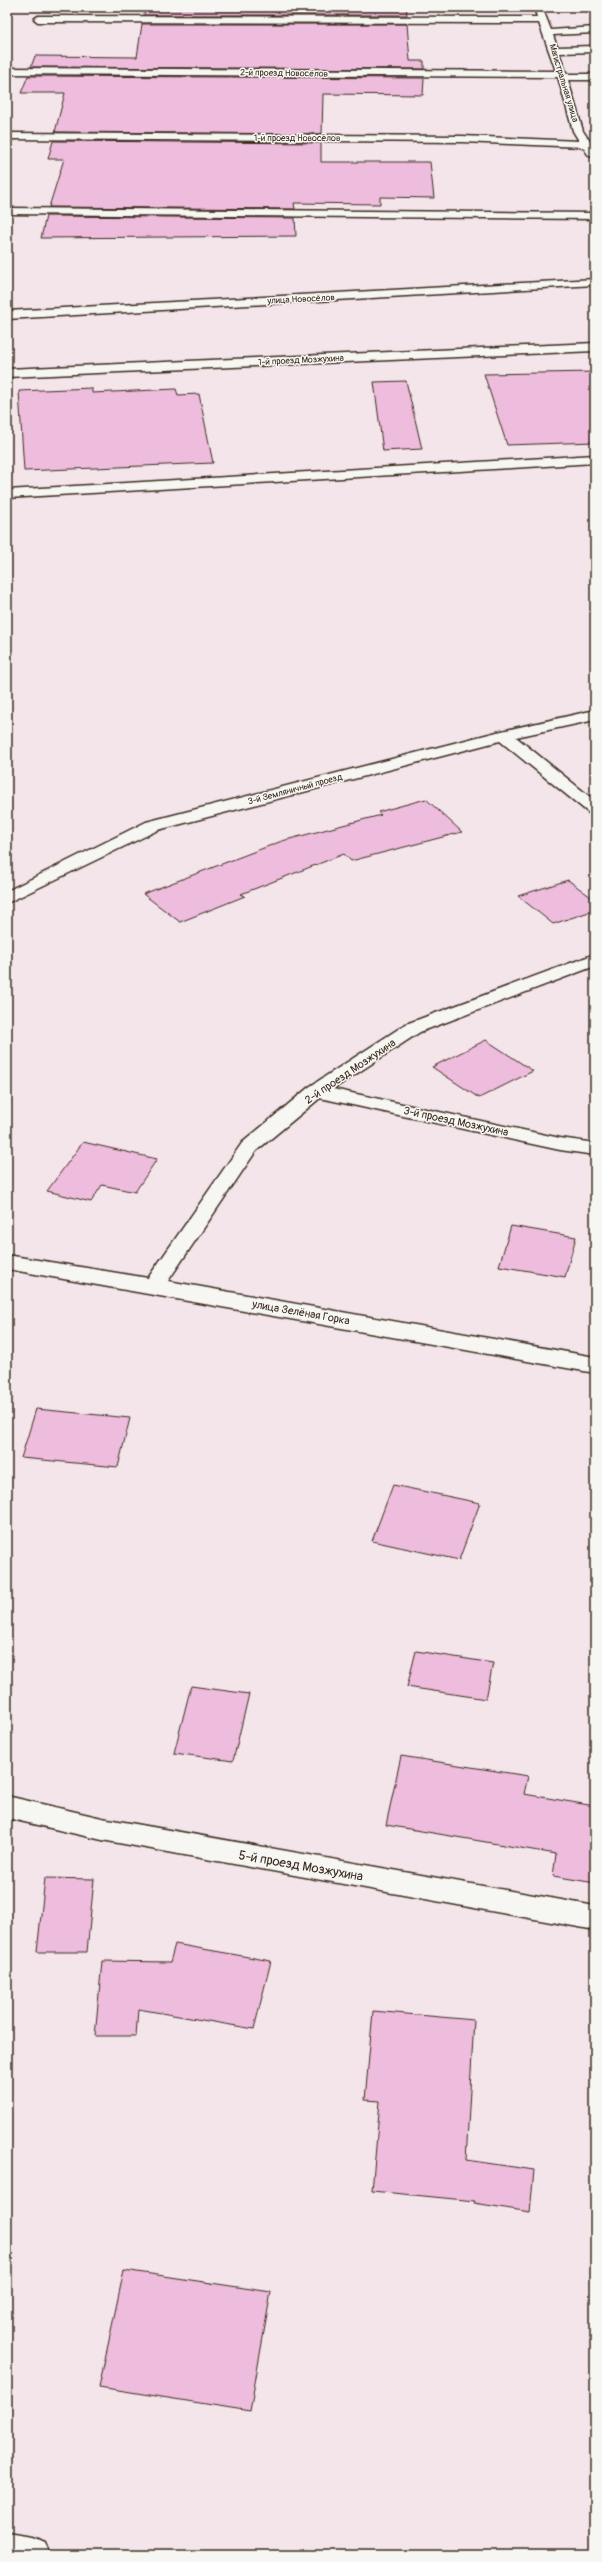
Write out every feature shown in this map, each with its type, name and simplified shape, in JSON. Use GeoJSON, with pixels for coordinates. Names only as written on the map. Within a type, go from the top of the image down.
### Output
{"type":"FeatureCollection","features":[{"type":"Feature","properties":{"kind":"street","name":"Магистральная улица"},"geometry":{"type":"LineString","coordinates":[[538,7],[554,50],[578,131],[595,156]]}},
{"type":"Feature","properties":{"kind":"street"},"geometry":{"type":"LineString","coordinates":[[38,19],[543,20]]}},
{"type":"Feature","properties":{"kind":"street"},"geometry":{"type":"LineString","coordinates":[[548,33],[595,30]]}},
{"type":"Feature","properties":{"kind":"street"},"geometry":{"type":"LineString","coordinates":[[554,50],[595,49]]}},
{"type":"Feature","properties":{"kind":"street","name":"2-й проезд Новосёлов"},"geometry":{"type":"LineString","coordinates":[[7,71],[562,75],[595,77]]}},
{"type":"Feature","properties":{"kind":"street"},"geometry":{"type":"LineString","coordinates":[[578,131],[589,131]]}},
{"type":"Feature","properties":{"kind":"street","name":"1-й проезд Новосёлов"},"geometry":{"type":"LineString","coordinates":[[7,136],[462,139],[586,144]]}},
{"type":"Feature","properties":{"kind":"street"},"geometry":{"type":"LineString","coordinates":[[7,211],[595,216]]}},
{"type":"Feature","properties":{"kind":"street","name":"улица Новосёлов"},"geometry":{"type":"LineString","coordinates":[[7,315],[595,282]]}},
{"type":"Feature","properties":{"kind":"street","name":"1-й проезд Мозжухина"},"geometry":{"type":"LineString","coordinates":[[7,373],[595,346]]}},
{"type":"Feature","properties":{"kind":"street"},"geometry":{"type":"LineString","coordinates":[[7,494],[595,459]]}},
{"type":"Feature","properties":{"kind":"street","name":"3-й Земляничный проезд"},"geometry":{"type":"LineString","coordinates":[[7,898],[152,826],[503,735],[595,715]]}},
{"type":"Feature","properties":{"kind":"street"},"geometry":{"type":"LineString","coordinates":[[503,735],[595,809]]}},
{"type":"Feature","properties":{"kind":"street","name":"2-й проезд Мозжухина"},"geometry":{"type":"LineString","coordinates":[[154,1286],[249,1147],[316,1091],[413,1028],[595,960]]}},
{"type":"Feature","properties":{"kind":"street","name":"3-й проезд Мозжухина"},"geometry":{"type":"LineString","coordinates":[[316,1091],[560,1144],[595,1149]]}},
{"type":"Feature","properties":{"kind":"street","name":"улица Зелёная Горка"},"geometry":{"type":"LineString","coordinates":[[7,1262],[154,1286],[595,1364]]}},
{"type":"Feature","properties":{"kind":"street","name":"5-й проезд Мозжухина"},"geometry":{"type":"LineString","coordinates":[[7,1807],[110,1830],[595,1918]]}},
{"type":"Feature","properties":{"kind":"street"},"geometry":{"type":"LineString","coordinates":[[7,2551],[32,2555]]}},
{"type":"Feature","properties":{"kind":"building"},"geometry":{"type":"Polygon","coordinates":[[[145,7],[406,7],[407,15],[144,15],[145,7]]]}},
{"type":"Feature","properties":{"kind":"building"},"geometry":{"type":"Polygon","coordinates":[[[142,24],[407,24],[410,61],[424,61],[424,69],[31,67],[35,56],[137,57],[142,24]]]}},
{"type":"Feature","properties":{"kind":"building"},"geometry":{"type":"Polygon","coordinates":[[[28,76],[424,78],[423,95],[323,94],[322,134],[55,132],[65,93],[21,93],[28,76]]]}},
{"type":"Feature","properties":{"kind":"building"},"geometry":{"type":"Polygon","coordinates":[[[53,141],[321,143],[321,162],[430,162],[434,198],[380,197],[380,204],[294,203],[295,209],[49,207],[64,159],[48,159],[53,141]]]}},
{"type":"Feature","properties":{"kind":"building"},"geometry":{"type":"Polygon","coordinates":[[[46,216],[295,218],[296,236],[41,238],[46,216]]]}},
{"type":"Feature","properties":{"kind":"building"},"geometry":{"type":"Polygon","coordinates":[[[595,372],[595,442],[507,445],[484,374],[595,372]]]}},
{"type":"Feature","properties":{"kind":"building"},"geometry":{"type":"Polygon","coordinates":[[[406,381],[422,449],[383,451],[374,382],[406,381]]]}},
{"type":"Feature","properties":{"kind":"building"},"geometry":{"type":"Polygon","coordinates":[[[92,388],[92,393],[176,389],[178,395],[199,394],[213,463],[24,471],[19,391],[92,388]]]}},
{"type":"Feature","properties":{"kind":"building"},"geometry":{"type":"Polygon","coordinates":[[[426,799],[462,832],[351,861],[344,854],[241,894],[245,896],[180,922],[143,894],[282,841],[381,815],[378,812],[426,799]]]}},
{"type":"Feature","properties":{"kind":"building"},"geometry":{"type":"Polygon","coordinates":[[[568,880],[595,900],[595,910],[553,924],[518,896],[568,880]]]}},
{"type":"Feature","properties":{"kind":"building"},"geometry":{"type":"Polygon","coordinates":[[[486,1040],[533,1071],[479,1098],[432,1067],[486,1040]]]}},
{"type":"Feature","properties":{"kind":"building"},"geometry":{"type":"Polygon","coordinates":[[[83,1142],[157,1159],[135,1192],[102,1185],[91,1202],[47,1191],[83,1142]]]}},
{"type":"Feature","properties":{"kind":"building"},"geometry":{"type":"Polygon","coordinates":[[[511,1226],[576,1237],[565,1277],[499,1266],[511,1226]]]}},
{"type":"Feature","properties":{"kind":"building"},"geometry":{"type":"Polygon","coordinates":[[[36,1409],[130,1418],[118,1467],[21,1458],[36,1409]]]}},
{"type":"Feature","properties":{"kind":"building"},"geometry":{"type":"Polygon","coordinates":[[[393,1485],[480,1503],[459,1560],[372,1541],[393,1485]]]}},
{"type":"Feature","properties":{"kind":"building"},"geometry":{"type":"Polygon","coordinates":[[[416,1651],[493,1663],[486,1699],[407,1687],[416,1651]]]}},
{"type":"Feature","properties":{"kind":"building"},"geometry":{"type":"Polygon","coordinates":[[[191,1686],[249,1694],[233,1761],[174,1753],[191,1686]]]}},
{"type":"Feature","properties":{"kind":"building"},"geometry":{"type":"Polygon","coordinates":[[[401,1756],[528,1776],[524,1794],[595,1806],[595,1883],[553,1876],[556,1854],[386,1825],[401,1756]]]}},
{"type":"Feature","properties":{"kind":"building"},"geometry":{"type":"Polygon","coordinates":[[[45,1878],[94,1879],[87,1952],[37,1952],[45,1878]]]}},
{"type":"Feature","properties":{"kind":"building"},"geometry":{"type":"Polygon","coordinates":[[[175,1944],[271,1961],[254,2029],[138,2009],[136,2036],[95,2036],[102,1961],[170,1962],[175,1944]]]}},
{"type":"Feature","properties":{"kind":"building"},"geometry":{"type":"Polygon","coordinates":[[[373,2011],[474,2020],[466,2160],[534,2170],[530,2212],[474,2203],[475,2201],[372,2191],[380,2101],[365,2100],[373,2011]]]}},
{"type":"Feature","properties":{"kind":"building"},"geometry":{"type":"Polygon","coordinates":[[[124,2270],[271,2292],[250,2411],[99,2387],[124,2270]]]}}]}
